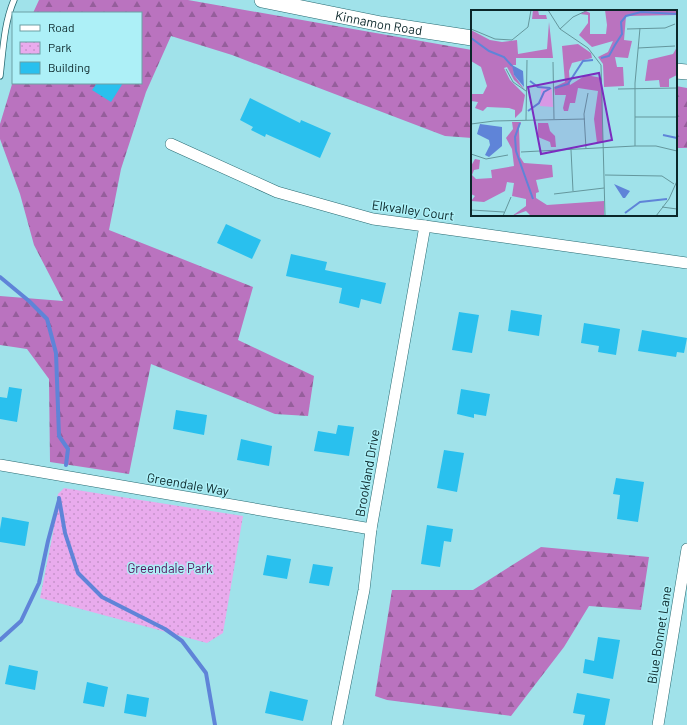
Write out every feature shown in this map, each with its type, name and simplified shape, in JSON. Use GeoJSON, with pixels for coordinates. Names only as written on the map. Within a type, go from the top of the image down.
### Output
{"type":"FeatureCollection","features":[{"type":"Feature","properties":{"kind":"main road","name":"Kinnamon Road"},"geometry":{"type":"LineString","coordinates":[[262,0],[381,24],[471,38]]}},
{"type":"Feature","properties":{"kind":"main road"},"geometry":{"type":"LineString","coordinates":[[677,70],[687,72]]}},
{"type":"Feature","properties":{"kind":"street","name":"Elkvalley Court"},"geometry":{"type":"LineString","coordinates":[[172,144],[277,192],[373,220],[687,263]]}},
{"type":"Feature","properties":{"kind":"street","name":"Brookland Drive"},"geometry":{"type":"LineString","coordinates":[[337,725],[364,590],[371,529],[425,226]]}},
{"type":"Feature","properties":{"kind":"street","name":"Greendale Way"},"geometry":{"type":"LineString","coordinates":[[0,465],[371,529]]}},
{"type":"Feature","properties":{"kind":"street","name":"Blue Bonnet Lane"},"geometry":{"type":"LineString","coordinates":[[658,725],[687,549]]}},
{"type":"Feature","properties":{"kind":"lane"},"geometry":{"type":"LineString","coordinates":[[0,76],[5,36],[11,7],[14,0]]}},
{"type":"Feature","properties":{"kind":"green space"},"geometry":{"type":"Polygon","coordinates":[[[39,0],[188,0],[471,50],[471,138],[445,136],[232,55],[171,36],[146,92],[121,169],[109,230],[253,287],[238,340],[314,376],[308,416],[275,414],[151,364],[129,474],[50,462],[49,379],[27,349],[0,345],[0,296],[63,301],[34,245],[20,194],[0,139],[0,124],[12,84],[142,84],[142,12],[33,12],[39,0]]]}},
{"type":"Feature","properties":{"kind":"green space"},"geometry":{"type":"Polygon","coordinates":[[[677,86],[687,88],[687,148],[677,148],[677,86]]]}},
{"type":"Feature","properties":{"kind":"green space","name":"Greendale Park"},"geometry":{"type":"Polygon","coordinates":[[[64,488],[243,516],[223,633],[207,643],[40,598],[53,533],[58,494],[64,488]]]}},
{"type":"Feature","properties":{"kind":"green space"},"geometry":{"type":"Polygon","coordinates":[[[541,547],[649,557],[641,610],[589,606],[564,647],[511,716],[387,700],[375,696],[392,590],[473,590],[541,547]]]}},
{"type":"Feature","properties":{"kind":"building"},"geometry":{"type":"Polygon","coordinates":[[[96,84],[122,84],[111,102],[92,90],[96,84]]]}},
{"type":"Feature","properties":{"kind":"building"},"geometry":{"type":"Polygon","coordinates":[[[250,98],[300,123],[301,120],[331,133],[320,158],[266,134],[265,137],[251,130],[253,127],[240,120],[250,98]]]}},
{"type":"Feature","properties":{"kind":"building"},"geometry":{"type":"Polygon","coordinates":[[[226,224],[261,240],[252,259],[217,243],[226,224]]]}},
{"type":"Feature","properties":{"kind":"building"},"geometry":{"type":"Polygon","coordinates":[[[291,254],[327,262],[325,270],[386,283],[381,304],[361,299],[359,308],[339,303],[342,288],[286,276],[291,254]]]}},
{"type":"Feature","properties":{"kind":"building"},"geometry":{"type":"Polygon","coordinates":[[[511,310],[542,315],[539,336],[508,331],[511,310]]]}},
{"type":"Feature","properties":{"kind":"building"},"geometry":{"type":"Polygon","coordinates":[[[459,312],[479,315],[472,353],[452,350],[459,312]]]}},
{"type":"Feature","properties":{"kind":"building"},"geometry":{"type":"Polygon","coordinates":[[[584,323],[620,329],[616,355],[598,352],[599,346],[581,343],[584,323]]]}},
{"type":"Feature","properties":{"kind":"building"},"geometry":{"type":"Polygon","coordinates":[[[642,330],[687,338],[684,353],[677,352],[676,357],[638,351],[642,330]]]}},
{"type":"Feature","properties":{"kind":"building"},"geometry":{"type":"Polygon","coordinates":[[[9,387],[22,389],[17,422],[0,419],[0,397],[7,398],[9,387]]]}},
{"type":"Feature","properties":{"kind":"building"},"geometry":{"type":"Polygon","coordinates":[[[461,389],[490,394],[486,416],[474,414],[474,418],[457,414],[461,389]]]}},
{"type":"Feature","properties":{"kind":"building"},"geometry":{"type":"Polygon","coordinates":[[[176,410],[207,415],[204,435],[173,429],[176,410]]]}},
{"type":"Feature","properties":{"kind":"building"},"geometry":{"type":"Polygon","coordinates":[[[338,425],[354,427],[349,456],[314,451],[318,431],[336,434],[338,425]]]}},
{"type":"Feature","properties":{"kind":"building"},"geometry":{"type":"Polygon","coordinates":[[[241,439],[272,446],[269,466],[237,460],[241,439]]]}},
{"type":"Feature","properties":{"kind":"building"},"geometry":{"type":"Polygon","coordinates":[[[444,450],[464,453],[457,492],[437,488],[444,450]]]}},
{"type":"Feature","properties":{"kind":"building"},"geometry":{"type":"Polygon","coordinates":[[[616,478],[644,482],[638,522],[617,519],[620,495],[613,494],[616,478]]]}},
{"type":"Feature","properties":{"kind":"building"},"geometry":{"type":"Polygon","coordinates":[[[2,517],[29,522],[25,546],[0,542],[2,517]]]}},
{"type":"Feature","properties":{"kind":"building"},"geometry":{"type":"Polygon","coordinates":[[[427,525],[453,529],[451,542],[444,541],[440,567],[421,564],[427,525]]]}},
{"type":"Feature","properties":{"kind":"building"},"geometry":{"type":"Polygon","coordinates":[[[267,555],[291,559],[287,579],[263,575],[267,555]]]}},
{"type":"Feature","properties":{"kind":"building"},"geometry":{"type":"Polygon","coordinates":[[[313,564],[333,567],[329,586],[309,583],[313,564]]]}},
{"type":"Feature","properties":{"kind":"building"},"geometry":{"type":"Polygon","coordinates":[[[598,637],[620,640],[613,679],[583,673],[585,659],[594,661],[598,637]]]}},
{"type":"Feature","properties":{"kind":"building"},"geometry":{"type":"Polygon","coordinates":[[[9,665],[38,671],[35,690],[5,684],[9,665]]]}},
{"type":"Feature","properties":{"kind":"building"},"geometry":{"type":"Polygon","coordinates":[[[87,682],[108,687],[104,707],[83,703],[87,682]]]}},
{"type":"Feature","properties":{"kind":"building"},"geometry":{"type":"Polygon","coordinates":[[[270,691],[308,700],[303,721],[265,713],[270,691]]]}},
{"type":"Feature","properties":{"kind":"building"},"geometry":{"type":"Polygon","coordinates":[[[577,693],[610,699],[605,725],[583,725],[585,715],[573,713],[577,693]]]}},
{"type":"Feature","properties":{"kind":"building"},"geometry":{"type":"Polygon","coordinates":[[[127,694],[149,698],[146,717],[124,713],[127,694]]]}},
{"type":"Feature","properties":{"kind":"waterway"},"geometry":{"type":"LineString","coordinates":[[0,277],[29,301],[47,319],[56,353],[59,436],[68,449],[66,465]]}},
{"type":"Feature","properties":{"kind":"waterway"},"geometry":{"type":"LineString","coordinates":[[59,498],[65,533],[78,573],[102,597],[165,629],[182,641],[206,673],[215,725]]}},
{"type":"Feature","properties":{"kind":"waterway"},"geometry":{"type":"LineString","coordinates":[[0,640],[21,621],[39,583],[59,500]]}}]}
